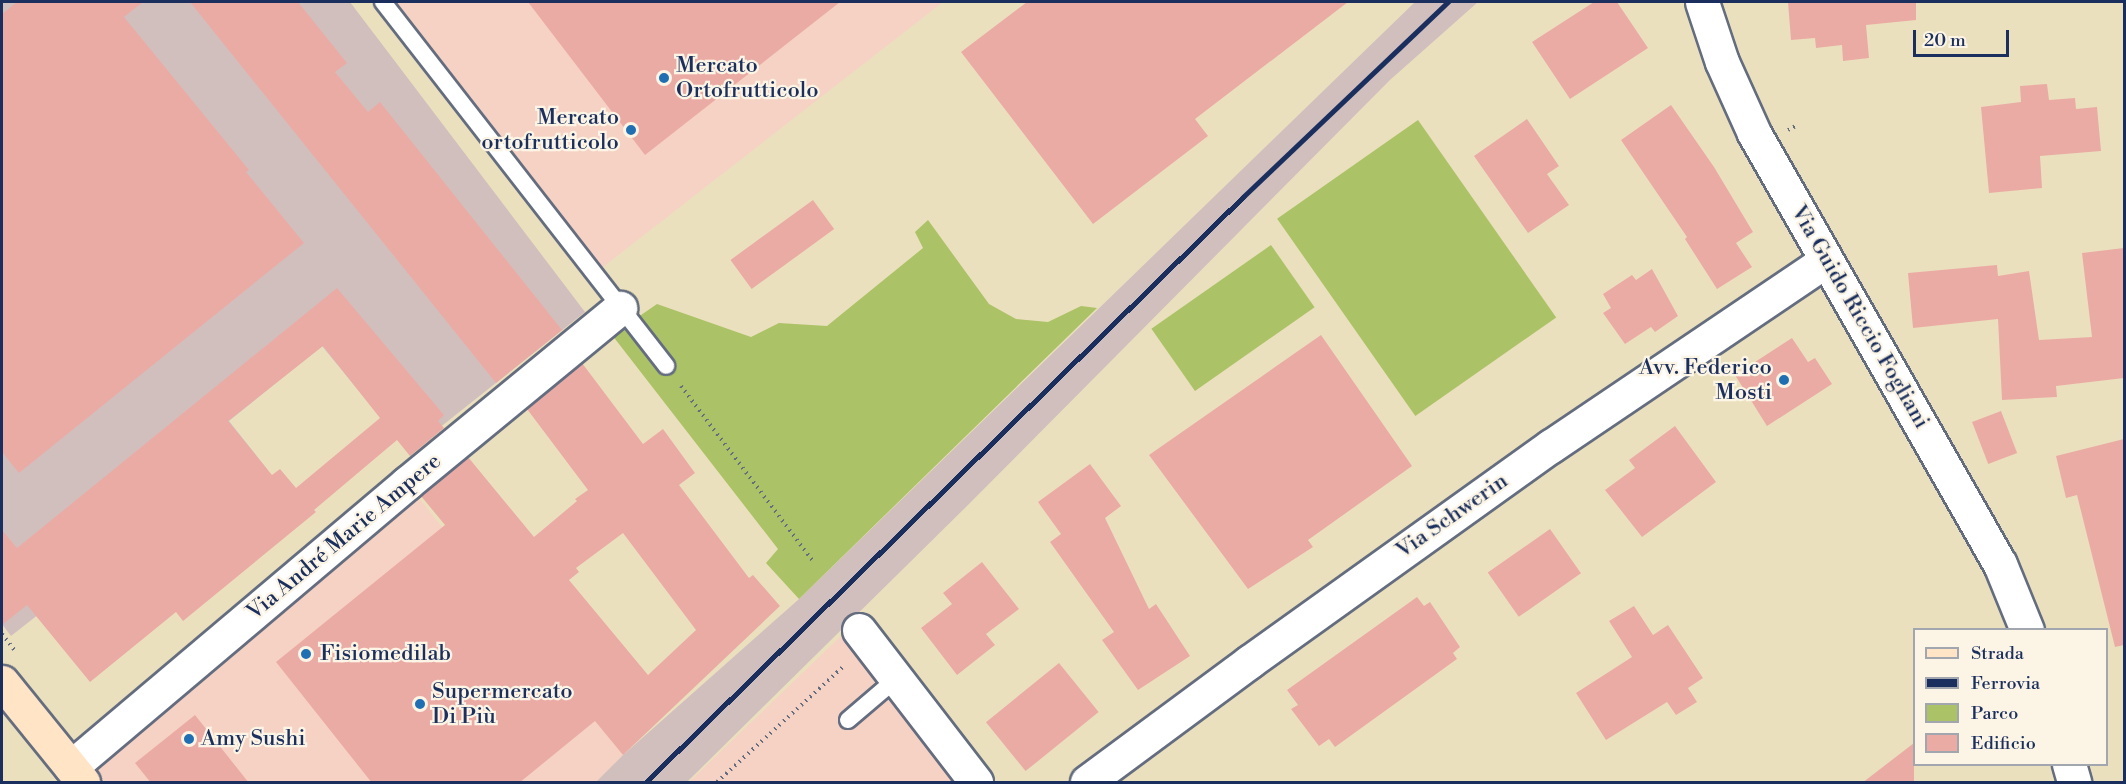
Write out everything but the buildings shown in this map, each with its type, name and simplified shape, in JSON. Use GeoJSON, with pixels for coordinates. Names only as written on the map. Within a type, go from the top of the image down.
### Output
{"type":"FeatureCollection","features":[{"type":"Feature","properties":{"kind":"main road"},"geometry":{"type":"LineString","coordinates":[[2,682],[77,775]]}},
{"type":"Feature","properties":{"kind":"street","name":"Via Guido Riccio Fogliani"},"geometry":{"type":"LineString","coordinates":[[1702,2],[1722,62],[1742,109],[1826,261],[2000,564],[2026,628]]}},
{"type":"Feature","properties":{"kind":"street","name":"Via Schwerin"},"geometry":{"type":"LineString","coordinates":[[1087,783],[1264,651],[1551,446],[1826,261]]}},
{"type":"Feature","properties":{"kind":"street","name":"Via André Marie Ampere"},"geometry":{"type":"LineString","coordinates":[[77,775],[407,483],[620,308]]}},
{"type":"Feature","properties":{"kind":"street"},"geometry":{"type":"LineString","coordinates":[[864,637],[976,783]]}},
{"type":"Feature","properties":{"kind":"street"},"geometry":{"type":"LineString","coordinates":[[2069,766],[2074,783]]}},
{"type":"Feature","properties":{"kind":"lane"},"geometry":{"type":"LineString","coordinates":[[383,2],[666,366]]}},
{"type":"Feature","properties":{"kind":"lane"},"geometry":{"type":"LineString","coordinates":[[848,720],[896,679]]}},
{"type":"Feature","properties":{"kind":"path"},"geometry":{"type":"LineString","coordinates":[[666,366],[812,560]]}},
{"type":"Feature","properties":{"kind":"path"},"geometry":{"type":"LineString","coordinates":[[717,783],[864,637]]}},
{"type":"Feature","properties":{"kind":"shaded area"},"geometry":{"type":"Polygon","coordinates":[[[2,2],[350,2],[585,312],[409,452],[322,346],[229,421],[267,469],[212,478],[11,636],[2,624],[2,2]]]}},
{"type":"Feature","properties":{"kind":"shaded area","name":"Mercato ortofrutticolo"},"geometry":{"type":"Polygon","coordinates":[[[383,2],[943,2],[594,274],[383,2]]]}},
{"type":"Feature","properties":{"kind":"shaded area"},"geometry":{"type":"Polygon","coordinates":[[[1415,2],[1478,2],[1390,80],[969,504],[687,782],[596,782],[623,755],[799,599],[1415,2]]]}},
{"type":"Feature","properties":{"kind":"shaded area"},"geometry":{"type":"Polygon","coordinates":[[[407,483],[623,755],[596,782],[83,782],[71,767],[407,483]]]}},
{"type":"Feature","properties":{"kind":"shaded area"},"geometry":{"type":"Polygon","coordinates":[[[842,635],[952,782],[689,782],[842,635]]]}},
{"type":"Feature","properties":{"kind":"green space"},"geometry":{"type":"Polygon","coordinates":[[[1418,120],[1556,317],[1415,416],[1277,219],[1418,120]]]}},
{"type":"Feature","properties":{"kind":"green space"},"geometry":{"type":"Polygon","coordinates":[[[928,220],[989,304],[1016,319],[1048,322],[1081,306],[1097,308],[799,599],[766,563],[778,549],[612,335],[657,304],[751,337],[779,323],[827,326],[923,248],[915,232],[928,220]]]}},
{"type":"Feature","properties":{"kind":"green space"},"geometry":{"type":"Polygon","coordinates":[[[1271,245],[1315,307],[1195,391],[1151,329],[1271,245]]]}},
{"type":"Feature","properties":{"kind":"railway"},"geometry":{"type":"LineString","coordinates":[[646,782],[1243,197],[1448,2]]}},
{"type":"Feature","properties":{"kind":"place","name":"Mercato Ortofrutticolo"},"geometry":{"type":"Point","coordinates":[664,78]}},
{"type":"Feature","properties":{"kind":"place","name":"Mercato ortofrutticolo"},"geometry":{"type":"Point","coordinates":[631,130]}},
{"type":"Feature","properties":{"kind":"place","name":"Avv. Federico Mosti"},"geometry":{"type":"Point","coordinates":[1784,380]}},
{"type":"Feature","properties":{"kind":"place","name":"Fisiomedilab"},"geometry":{"type":"Point","coordinates":[306,654]}},
{"type":"Feature","properties":{"kind":"place","name":"Supermercato Di Più"},"geometry":{"type":"Point","coordinates":[420,704]}},
{"type":"Feature","properties":{"kind":"place","name":"Amy Sushi"},"geometry":{"type":"Point","coordinates":[189,739]}}]}
